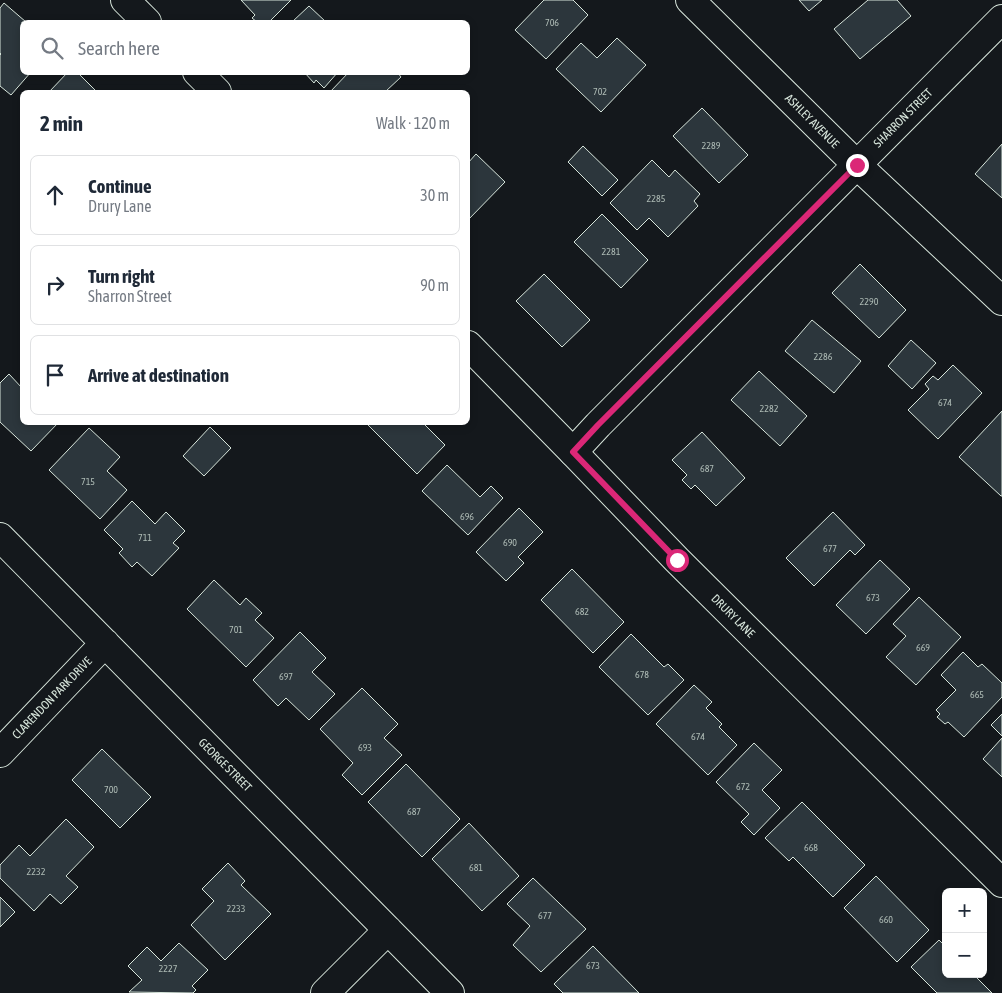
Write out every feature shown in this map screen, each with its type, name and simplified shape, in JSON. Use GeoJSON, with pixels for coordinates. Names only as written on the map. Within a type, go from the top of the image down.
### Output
{"type":"FeatureCollection","features":[{"type":"Feature","properties":{"kind":"street"},"geometry":{"type":"LineString","coordinates":[[125,0],[145,20]]}},
{"type":"Feature","properties":{"kind":"street","name":"ASHLEY AVENUE"},"geometry":{"type":"LineString","coordinates":[[690,0],[857,165],[1002,301]]}},
{"type":"Feature","properties":{"kind":"street","name":"SHARRON STREET"},"geometry":{"type":"LineString","coordinates":[[573,452],[1002,19]]}},
{"type":"Feature","properties":{"kind":"street"},"geometry":{"type":"LineString","coordinates":[[200,75],[215,90]]}},
{"type":"Feature","properties":{"kind":"street","name":"DRURY LANE"},"geometry":{"type":"LineString","coordinates":[[470,348],[677,560],[1002,883]]}},
{"type":"Feature","properties":{"kind":"street","name":"GEORGE STREET"},"geometry":{"type":"LineString","coordinates":[[0,537],[450,993]]}},
{"type":"Feature","properties":{"kind":"street","name":"CLARENDON PARK DRIVE"},"geometry":{"type":"LineString","coordinates":[[0,753],[105,643]]}},
{"type":"Feature","properties":{"kind":"street"},"geometry":{"type":"LineString","coordinates":[[325,993],[388,930]]}},
{"type":"Feature","properties":{"kind":"building"},"geometry":{"type":"Polygon","coordinates":[[[241,0],[291,0],[271,20],[254,20],[252,18],[255,15],[241,0]]]}},
{"type":"Feature","properties":{"kind":"building"},"geometry":{"type":"Polygon","coordinates":[[[544,0],[573,0],[588,15],[546,59],[515,30],[544,0]]]}},
{"type":"Feature","properties":{"kind":"building"},"geometry":{"type":"Polygon","coordinates":[[[799,0],[822,0],[809,11],[799,0]]]}},
{"type":"Feature","properties":{"kind":"building"},"geometry":{"type":"Polygon","coordinates":[[[868,0],[897,0],[911,16],[860,59],[834,29],[868,0]]]}},
{"type":"Feature","properties":{"kind":"building"},"geometry":{"type":"Polygon","coordinates":[[[4,3],[24,20],[20,20],[20,75],[28,75],[11,95],[0,86],[0,8],[4,3]]]}},
{"type":"Feature","properties":{"kind":"building"},"geometry":{"type":"Polygon","coordinates":[[[309,6],[324,20],[294,20],[309,6]]]}},
{"type":"Feature","properties":{"kind":"building"},"geometry":{"type":"Polygon","coordinates":[[[617,38],[646,65],[601,112],[556,69],[581,43],[597,58],[617,38]]]}},
{"type":"Feature","properties":{"kind":"building"},"geometry":{"type":"Polygon","coordinates":[[[65,75],[80,75],[95,90],[51,90],[65,75]]]}},
{"type":"Feature","properties":{"kind":"building"},"geometry":{"type":"Polygon","coordinates":[[[307,75],[335,75],[324,88],[316,80],[314,83],[307,75]]]}},
{"type":"Feature","properties":{"kind":"building"},"geometry":{"type":"Polygon","coordinates":[[[346,75],[399,75],[401,77],[387,90],[332,90],[346,75]]]}},
{"type":"Feature","properties":{"kind":"building"},"geometry":{"type":"Polygon","coordinates":[[[702,108],[748,155],[719,183],[673,136],[702,108]]]}},
{"type":"Feature","properties":{"kind":"building"},"geometry":{"type":"Polygon","coordinates":[[[1002,144],[1002,198],[975,174],[1002,144]]]}},
{"type":"Feature","properties":{"kind":"building"},"geometry":{"type":"Polygon","coordinates":[[[583,146],[618,180],[602,196],[568,162],[583,146]]]}},
{"type":"Feature","properties":{"kind":"building"},"geometry":{"type":"Polygon","coordinates":[[[476,154],[505,182],[470,218],[470,161],[476,154]]]}},
{"type":"Feature","properties":{"kind":"building"},"geometry":{"type":"Polygon","coordinates":[[[652,160],[669,177],[675,170],[700,194],[694,201],[698,206],[668,237],[649,218],[637,230],[610,203],[652,160]]]}},
{"type":"Feature","properties":{"kind":"building"},"geometry":{"type":"Polygon","coordinates":[[[602,214],[648,260],[621,288],[574,242],[602,214]]]}},
{"type":"Feature","properties":{"kind":"building"},"geometry":{"type":"Polygon","coordinates":[[[860,264],[906,310],[879,338],[832,293],[860,264]]]}},
{"type":"Feature","properties":{"kind":"building"},"geometry":{"type":"Polygon","coordinates":[[[544,274],[590,320],[562,347],[516,301],[544,274]]]}},
{"type":"Feature","properties":{"kind":"building"},"geometry":{"type":"Polygon","coordinates":[[[812,320],[861,361],[834,393],[785,351],[812,320]]]}},
{"type":"Feature","properties":{"kind":"building"},"geometry":{"type":"Polygon","coordinates":[[[911,340],[936,363],[912,389],[888,366],[911,340]]]}},
{"type":"Feature","properties":{"kind":"building"},"geometry":{"type":"Polygon","coordinates":[[[953,365],[982,393],[938,439],[908,410],[929,389],[925,384],[933,376],[938,380],[953,365]]]}},
{"type":"Feature","properties":{"kind":"building"},"geometry":{"type":"Polygon","coordinates":[[[759,371],[807,416],[780,446],[731,400],[759,371]]]}},
{"type":"Feature","properties":{"kind":"building"},"geometry":{"type":"Polygon","coordinates":[[[9,374],[20,386],[20,425],[56,425],[31,451],[0,422],[0,383],[9,374]]]}},
{"type":"Feature","properties":{"kind":"building"},"geometry":{"type":"Polygon","coordinates":[[[1002,411],[1002,496],[1001,496],[959,457],[1002,411]]]}},
{"type":"Feature","properties":{"kind":"building"},"geometry":{"type":"Polygon","coordinates":[[[368,425],[425,425],[445,445],[417,474],[368,425]]]}},
{"type":"Feature","properties":{"kind":"building"},"geometry":{"type":"Polygon","coordinates":[[[210,427],[231,448],[204,476],[183,456],[210,427]]]}},
{"type":"Feature","properties":{"kind":"building"},"geometry":{"type":"Polygon","coordinates":[[[89,428],[120,457],[107,471],[127,490],[100,519],[49,470],[89,428]]]}},
{"type":"Feature","properties":{"kind":"building"},"geometry":{"type":"Polygon","coordinates":[[[702,432],[745,478],[716,506],[695,485],[691,489],[682,480],[687,475],[672,460],[702,432]]]}},
{"type":"Feature","properties":{"kind":"building"},"geometry":{"type":"Polygon","coordinates":[[[447,465],[480,497],[491,486],[503,498],[468,535],[422,491],[447,465]]]}},
{"type":"Feature","properties":{"kind":"building"},"geometry":{"type":"Polygon","coordinates":[[[132,501],[155,524],[166,512],[185,531],[173,543],[179,548],[152,576],[137,562],[132,567],[119,553],[123,549],[104,530],[132,501]]]}},
{"type":"Feature","properties":{"kind":"building"},"geometry":{"type":"Polygon","coordinates":[[[519,508],[543,532],[518,557],[524,563],[506,581],[476,552],[519,508]]]}},
{"type":"Feature","properties":{"kind":"building"},"geometry":{"type":"Polygon","coordinates":[[[833,512],[865,545],[855,555],[850,550],[814,586],[786,558],[833,512]]]}},
{"type":"Feature","properties":{"kind":"building"},"geometry":{"type":"Polygon","coordinates":[[[880,560],[910,589],[866,634],[836,605],[880,560]]]}},
{"type":"Feature","properties":{"kind":"building"},"geometry":{"type":"Polygon","coordinates":[[[572,569],[624,622],[593,653],[541,600],[572,569]]]}},
{"type":"Feature","properties":{"kind":"building"},"geometry":{"type":"Polygon","coordinates":[[[214,580],[240,605],[246,598],[262,613],[255,620],[274,638],[246,667],[187,609],[214,580]]]}},
{"type":"Feature","properties":{"kind":"building"},"geometry":{"type":"Polygon","coordinates":[[[919,597],[961,637],[916,685],[886,657],[906,636],[893,624],[919,597]]]}},
{"type":"Feature","properties":{"kind":"building"},"geometry":{"type":"Polygon","coordinates":[[[300,632],[326,658],[312,672],[335,694],[309,720],[286,698],[278,706],[253,680],[300,632]]]}},
{"type":"Feature","properties":{"kind":"building"},"geometry":{"type":"Polygon","coordinates":[[[631,634],[664,667],[668,664],[684,680],[648,715],[599,667],[631,634]]]}},
{"type":"Feature","properties":{"kind":"building"},"geometry":{"type":"Polygon","coordinates":[[[963,652],[978,667],[982,664],[1002,683],[1002,697],[964,737],[948,722],[945,724],[937,717],[940,714],[936,710],[956,690],[941,675],[963,652]]]}},
{"type":"Feature","properties":{"kind":"building"},"geometry":{"type":"Polygon","coordinates":[[[694,685],[712,702],[706,708],[722,724],[719,727],[737,745],[708,775],[656,724],[694,685]]]}},
{"type":"Feature","properties":{"kind":"building"},"geometry":{"type":"Polygon","coordinates":[[[362,688],[398,724],[384,738],[402,755],[362,795],[342,775],[353,763],[320,729],[362,688]]]}},
{"type":"Feature","properties":{"kind":"building"},"geometry":{"type":"Polygon","coordinates":[[[1002,714],[1002,736],[991,725],[1002,714]]]}},
{"type":"Feature","properties":{"kind":"building"},"geometry":{"type":"Polygon","coordinates":[[[1002,738],[1002,777],[983,759],[1002,738]]]}},
{"type":"Feature","properties":{"kind":"building"},"geometry":{"type":"Polygon","coordinates":[[[754,743],[782,770],[762,790],[780,808],[754,835],[741,822],[749,814],[716,782],[754,743]]]}},
{"type":"Feature","properties":{"kind":"building"},"geometry":{"type":"Polygon","coordinates":[[[102,749],[151,797],[120,828],[72,780],[102,749]]]}},
{"type":"Feature","properties":{"kind":"building"},"geometry":{"type":"Polygon","coordinates":[[[406,764],[460,819],[422,857],[368,802],[406,764]]]}},
{"type":"Feature","properties":{"kind":"building"},"geometry":{"type":"Polygon","coordinates":[[[802,802],[865,865],[833,897],[793,857],[789,861],[765,838],[802,802]]]}},
{"type":"Feature","properties":{"kind":"building"},"geometry":{"type":"Polygon","coordinates":[[[66,819],[94,847],[66,876],[78,887],[61,904],[50,894],[34,911],[0,878],[0,865],[19,845],[30,856],[66,819]]]}},
{"type":"Feature","properties":{"kind":"building"},"geometry":{"type":"Polygon","coordinates":[[[469,823],[519,876],[482,911],[432,859],[469,823]]]}},
{"type":"Feature","properties":{"kind":"building"},"geometry":{"type":"Polygon","coordinates":[[[228,863],[245,881],[241,885],[271,914],[225,960],[191,925],[214,901],[202,889],[228,863]]]}},
{"type":"Feature","properties":{"kind":"building"},"geometry":{"type":"Polygon","coordinates":[[[876,876],[929,930],[897,962],[844,908],[876,876]]]}},
{"type":"Feature","properties":{"kind":"building"},"geometry":{"type":"Polygon","coordinates":[[[533,878],[586,929],[541,972],[513,945],[530,926],[507,904],[533,878]]]}},
{"type":"Feature","properties":{"kind":"building"},"geometry":{"type":"Polygon","coordinates":[[[0,897],[15,912],[0,927],[0,897]]]}},
{"type":"Feature","properties":{"kind":"building"},"geometry":{"type":"Polygon","coordinates":[[[939,940],[942,943],[942,978],[977,978],[992,993],[937,993],[911,967],[939,940]]]}},
{"type":"Feature","properties":{"kind":"building"},"geometry":{"type":"Polygon","coordinates":[[[179,943],[208,970],[192,986],[196,990],[193,993],[129,992],[142,980],[128,966],[147,947],[161,961],[179,943]]]}},
{"type":"Feature","properties":{"kind":"building"},"geometry":{"type":"Polygon","coordinates":[[[593,946],[639,993],[563,993],[554,984],[593,946]]]}},
{"type":"Feature","properties":{"kind":"route"},"geometry":{"type":"LineString","coordinates":[[677,560],[573,452],[857,165]]}}]}
